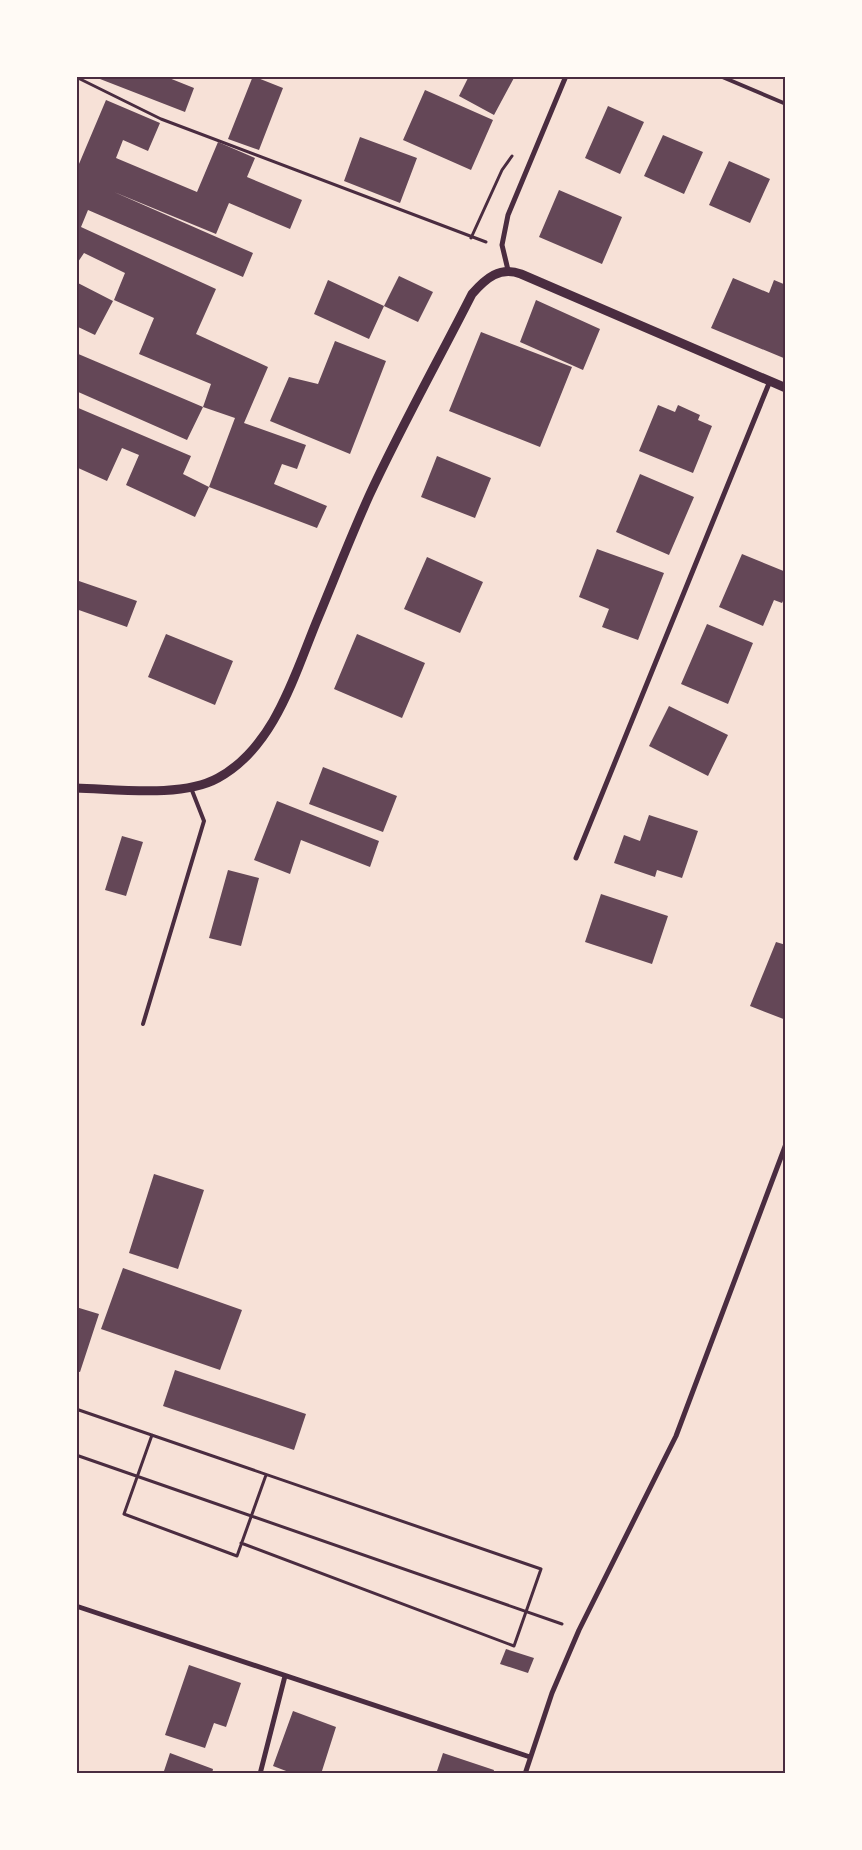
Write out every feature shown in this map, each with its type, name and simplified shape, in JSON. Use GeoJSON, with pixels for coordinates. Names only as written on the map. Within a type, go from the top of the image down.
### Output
{"type":"FeatureCollection","features":[{"type":"Feature","properties":{"kind":"street"},"geometry":{"type":"LineString","coordinates":[[508,270],[502,245],[508,215],[566,76]]}},
{"type":"Feature","properties":{"kind":"street"},"geometry":{"type":"LineString","coordinates":[[76,788],[161,789],[191,786],[218,779],[240,763],[259,742],[289,688],[354,528],[384,464],[468,302],[482,283],[490,276],[508,270],[537,280],[786,388]]}},
{"type":"Feature","properties":{"kind":"street"},"geometry":{"type":"LineString","coordinates":[[576,858],[770,381]]}},
{"type":"Feature","properties":{"kind":"street"},"geometry":{"type":"LineString","coordinates":[[525,1774],[552,1693],[579,1630],[676,1436],[786,1144]]}},
{"type":"Feature","properties":{"kind":"street"},"geometry":{"type":"LineString","coordinates":[[76,1606],[530,1757]]}},
{"type":"Feature","properties":{"kind":"street"},"geometry":{"type":"LineString","coordinates":[[260,1774],[285,1676]]}},
{"type":"Feature","properties":{"kind":"lane"},"geometry":{"type":"LineString","coordinates":[[720,76],[786,104]]}},
{"type":"Feature","properties":{"kind":"lane"},"geometry":{"type":"LineString","coordinates":[[142,1024],[204,821],[191,786]]}},
{"type":"Feature","properties":{"kind":"path"},"geometry":{"type":"LineString","coordinates":[[76,77],[161,119],[487,242]]}},
{"type":"Feature","properties":{"kind":"path"},"geometry":{"type":"LineString","coordinates":[[76,1409],[541,1569],[514,1646],[241,1543]]}},
{"type":"Feature","properties":{"kind":"path"},"geometry":{"type":"LineString","coordinates":[[152,1435],[124,1514],[237,1556],[266,1475]]}},
{"type":"Feature","properties":{"kind":"path"},"geometry":{"type":"LineString","coordinates":[[76,1455],[579,1630]]}},
{"type":"Feature","properties":{"kind":"building"},"geometry":{"type":"Polygon","coordinates":[[[101,76],[164,76],[194,88],[185,112],[100,79],[101,76]]]}},
{"type":"Feature","properties":{"kind":"building"},"geometry":{"type":"Polygon","coordinates":[[[253,76],[283,88],[259,150],[228,139],[253,76]]]}},
{"type":"Feature","properties":{"kind":"building"},"geometry":{"type":"Polygon","coordinates":[[[469,76],[515,76],[494,115],[459,96],[469,76]]]}},
{"type":"Feature","properties":{"kind":"building"},"geometry":{"type":"Polygon","coordinates":[[[425,90],[493,120],[471,170],[403,140],[425,90]]]}},
{"type":"Feature","properties":{"kind":"building"},"geometry":{"type":"Polygon","coordinates":[[[106,100],[160,123],[148,151],[123,140],[116,158],[197,192],[218,142],[255,158],[247,177],[302,200],[290,229],[229,203],[216,234],[114,192],[253,253],[243,277],[88,210],[81,227],[216,289],[196,334],[268,367],[244,423],[306,445],[297,469],[282,464],[274,484],[327,506],[317,528],[209,487],[235,418],[203,407],[211,384],[139,354],[154,318],[114,300],[125,273],[84,253],[76,265],[76,171],[106,100]]]}},
{"type":"Feature","properties":{"kind":"building"},"geometry":{"type":"Polygon","coordinates":[[[608,106],[644,122],[620,174],[585,158],[608,106]]]}},
{"type":"Feature","properties":{"kind":"building"},"geometry":{"type":"Polygon","coordinates":[[[663,135],[703,152],[684,194],[644,176],[663,135]]]}},
{"type":"Feature","properties":{"kind":"building"},"geometry":{"type":"Polygon","coordinates":[[[360,137],[417,158],[400,203],[344,181],[360,137]]]}},
{"type":"Feature","properties":{"kind":"building"},"geometry":{"type":"Polygon","coordinates":[[[729,161],[770,179],[750,223],[709,205],[729,161]]]}},
{"type":"Feature","properties":{"kind":"building"},"geometry":{"type":"Polygon","coordinates":[[[559,190],[622,217],[602,264],[539,237],[559,190]]]}},
{"type":"Feature","properties":{"kind":"building"},"geometry":{"type":"Polygon","coordinates":[[[399,276],[433,292],[418,322],[384,306],[399,276]]]}},
{"type":"Feature","properties":{"kind":"building"},"geometry":{"type":"Polygon","coordinates":[[[733,278],[769,293],[774,280],[786,285],[786,359],[711,328],[733,278]]]}},
{"type":"Feature","properties":{"kind":"building"},"geometry":{"type":"Polygon","coordinates":[[[328,280],[384,306],[369,339],[314,314],[328,280]]]}},
{"type":"Feature","properties":{"kind":"building"},"geometry":{"type":"Polygon","coordinates":[[[76,282],[113,301],[95,335],[76,326],[76,282]]]}},
{"type":"Feature","properties":{"kind":"building"},"geometry":{"type":"Polygon","coordinates":[[[536,300],[600,329],[583,370],[520,342],[536,300]]]}},
{"type":"Feature","properties":{"kind":"building"},"geometry":{"type":"Polygon","coordinates":[[[481,332],[572,367],[540,447],[449,411],[481,332]]]}},
{"type":"Feature","properties":{"kind":"building"},"geometry":{"type":"Polygon","coordinates":[[[335,341],[386,361],[350,454],[270,421],[289,377],[318,384],[335,341]]]}},
{"type":"Feature","properties":{"kind":"building"},"geometry":{"type":"Polygon","coordinates":[[[76,353],[203,407],[187,440],[76,391],[76,353]]]}},
{"type":"Feature","properties":{"kind":"building"},"geometry":{"type":"Polygon","coordinates":[[[658,405],[675,412],[678,405],[700,415],[698,420],[712,426],[693,473],[639,451],[658,405]]]}},
{"type":"Feature","properties":{"kind":"building"},"geometry":{"type":"Polygon","coordinates":[[[76,407],[191,456],[183,474],[209,487],[195,517],[126,485],[139,455],[122,448],[107,481],[76,467],[76,407]]]}},
{"type":"Feature","properties":{"kind":"building"},"geometry":{"type":"Polygon","coordinates":[[[437,456],[491,478],[475,518],[421,497],[437,456]]]}},
{"type":"Feature","properties":{"kind":"building"},"geometry":{"type":"Polygon","coordinates":[[[640,474],[694,497],[669,555],[616,532],[640,474]]]}},
{"type":"Feature","properties":{"kind":"building"},"geometry":{"type":"Polygon","coordinates":[[[597,549],[664,573],[638,640],[602,627],[609,609],[579,597],[597,549]]]}},
{"type":"Feature","properties":{"kind":"building"},"geometry":{"type":"Polygon","coordinates":[[[742,554],[786,572],[786,595],[782,603],[774,600],[763,626],[719,607],[742,554]]]}},
{"type":"Feature","properties":{"kind":"building"},"geometry":{"type":"Polygon","coordinates":[[[427,557],[483,582],[460,633],[404,609],[427,557]]]}},
{"type":"Feature","properties":{"kind":"building"},"geometry":{"type":"Polygon","coordinates":[[[76,580],[137,601],[127,627],[76,609],[76,580]]]}},
{"type":"Feature","properties":{"kind":"building"},"geometry":{"type":"Polygon","coordinates":[[[707,624],[753,643],[728,704],[681,684],[707,624]]]}},
{"type":"Feature","properties":{"kind":"building"},"geometry":{"type":"Polygon","coordinates":[[[166,634],[233,661],[215,705],[148,677],[166,634]]]}},
{"type":"Feature","properties":{"kind":"building"},"geometry":{"type":"Polygon","coordinates":[[[357,634],[425,663],[402,718],[334,689],[357,634]]]}},
{"type":"Feature","properties":{"kind":"building"},"geometry":{"type":"Polygon","coordinates":[[[669,706],[728,735],[708,776],[649,746],[669,706]]]}},
{"type":"Feature","properties":{"kind":"building"},"geometry":{"type":"Polygon","coordinates":[[[323,767],[397,796],[383,832],[309,804],[323,767]]]}},
{"type":"Feature","properties":{"kind":"building"},"geometry":{"type":"Polygon","coordinates":[[[277,801],[379,841],[370,867],[301,840],[290,874],[254,860],[277,801]]]}},
{"type":"Feature","properties":{"kind":"building"},"geometry":{"type":"Polygon","coordinates":[[[649,815],[698,831],[682,878],[657,870],[655,877],[614,863],[624,835],[640,841],[649,815]]]}},
{"type":"Feature","properties":{"kind":"building"},"geometry":{"type":"Polygon","coordinates":[[[122,836],[143,842],[126,896],[105,890],[122,836]]]}},
{"type":"Feature","properties":{"kind":"building"},"geometry":{"type":"Polygon","coordinates":[[[228,870],[259,878],[241,946],[209,938],[228,870]]]}},
{"type":"Feature","properties":{"kind":"building"},"geometry":{"type":"Polygon","coordinates":[[[601,894],[668,916],[652,964],[585,942],[601,894]]]}},
{"type":"Feature","properties":{"kind":"building"},"geometry":{"type":"Polygon","coordinates":[[[776,942],[786,945],[786,1020],[750,1006],[776,942]]]}},
{"type":"Feature","properties":{"kind":"building"},"geometry":{"type":"Polygon","coordinates":[[[154,1174],[204,1190],[178,1269],[129,1253],[154,1174]]]}},
{"type":"Feature","properties":{"kind":"building"},"geometry":{"type":"Polygon","coordinates":[[[123,1268],[242,1310],[220,1370],[101,1329],[123,1268]]]}},
{"type":"Feature","properties":{"kind":"building"},"geometry":{"type":"Polygon","coordinates":[[[76,1307],[99,1314],[80,1372],[76,1371],[76,1307]]]}},
{"type":"Feature","properties":{"kind":"building"},"geometry":{"type":"Polygon","coordinates":[[[175,1370],[306,1414],[294,1450],[163,1406],[175,1370]]]}},
{"type":"Feature","properties":{"kind":"building"},"geometry":{"type":"Polygon","coordinates":[[[506,1649],[534,1658],[528,1673],[500,1664],[506,1649]]]}},
{"type":"Feature","properties":{"kind":"building"},"geometry":{"type":"Polygon","coordinates":[[[189,1665],[241,1683],[226,1727],[214,1723],[205,1748],[165,1735],[189,1665]]]}},
{"type":"Feature","properties":{"kind":"building"},"geometry":{"type":"Polygon","coordinates":[[[293,1711],[336,1727],[321,1774],[294,1774],[273,1766],[293,1711]]]}},
{"type":"Feature","properties":{"kind":"building"},"geometry":{"type":"Polygon","coordinates":[[[170,1753],[213,1769],[212,1774],[163,1774],[170,1753]]]}},
{"type":"Feature","properties":{"kind":"building"},"geometry":{"type":"Polygon","coordinates":[[[443,1753],[494,1770],[493,1774],[436,1774],[443,1753]]]}}]}
